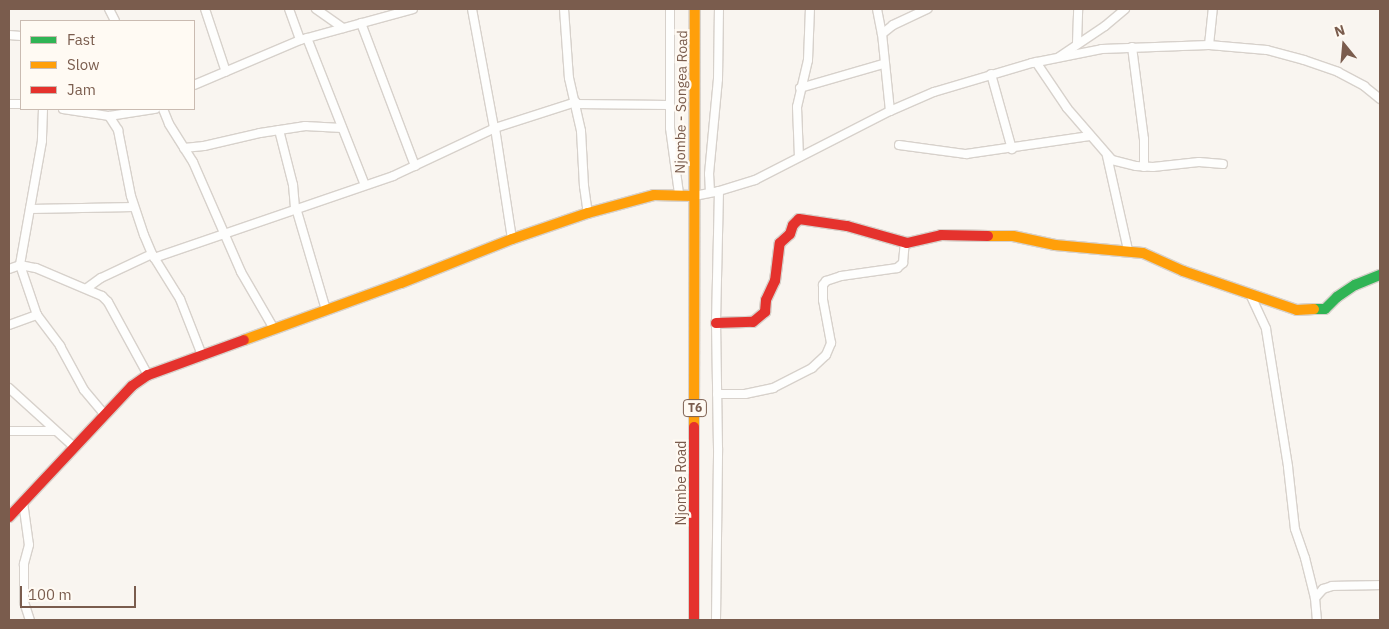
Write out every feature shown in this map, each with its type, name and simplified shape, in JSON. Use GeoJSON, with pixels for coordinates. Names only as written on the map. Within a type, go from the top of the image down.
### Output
{"type":"FeatureCollection","features":[{"type":"Feature","properties":{"kind":"main road","name":"Njombe - Songea Road"},"geometry":{"type":"LineString","coordinates":[[694,196],[695,9]]}},
{"type":"Feature","properties":{"kind":"main road"},"geometry":{"type":"LineString","coordinates":[[9,517],[132,386],[148,376],[274,328],[401,283],[512,239],[588,213],[654,195],[679,194],[694,196]]}},
{"type":"Feature","properties":{"kind":"main road","name":"Njombe Road"},"geometry":{"type":"LineString","coordinates":[[694,196],[694,620]]}},
{"type":"Feature","properties":{"kind":"main road"},"geometry":{"type":"LineString","coordinates":[[716,323],[753,322],[765,312],[766,300],[775,281],[780,243],[790,234],[797,220],[804,219],[847,226],[905,242],[941,235],[1014,236],[1055,245],[1128,250],[1143,253],[1183,271],[1297,310],[1322,309],[1355,285],[1380,275]]}},
{"type":"Feature","properties":{"kind":"street"},"geometry":{"type":"LineString","coordinates":[[206,9],[226,72]]}},
{"type":"Feature","properties":{"kind":"street"},"geometry":{"type":"LineString","coordinates":[[289,9],[304,39],[365,185]]}},
{"type":"Feature","properties":{"kind":"street"},"geometry":{"type":"LineString","coordinates":[[316,9],[343,28]]}},
{"type":"Feature","properties":{"kind":"street"},"geometry":{"type":"LineString","coordinates":[[195,85],[304,39],[413,9]]}},
{"type":"Feature","properties":{"kind":"street"},"geometry":{"type":"LineString","coordinates":[[472,9],[512,239]]}},
{"type":"Feature","properties":{"kind":"street"},"geometry":{"type":"LineString","coordinates":[[564,9],[567,65],[582,131],[584,186],[588,213]]}},
{"type":"Feature","properties":{"kind":"street"},"geometry":{"type":"LineString","coordinates":[[670,9],[670,128],[679,194]]}},
{"type":"Feature","properties":{"kind":"street"},"geometry":{"type":"LineString","coordinates":[[710,192],[709,174],[718,79],[719,9]]}},
{"type":"Feature","properties":{"kind":"street"},"geometry":{"type":"LineString","coordinates":[[799,157],[797,107],[808,60],[810,9]]}},
{"type":"Feature","properties":{"kind":"street"},"geometry":{"type":"LineString","coordinates":[[877,9],[882,34],[883,64],[890,111]]}},
{"type":"Feature","properties":{"kind":"street"},"geometry":{"type":"LineString","coordinates":[[882,34],[893,25],[927,9]]}},
{"type":"Feature","properties":{"kind":"street"},"geometry":{"type":"LineString","coordinates":[[1077,43],[1078,9]]}},
{"type":"Feature","properties":{"kind":"street"},"geometry":{"type":"LineString","coordinates":[[1057,58],[1105,26],[1125,9]]}},
{"type":"Feature","properties":{"kind":"street"},"geometry":{"type":"LineString","coordinates":[[1209,45],[1213,9]]}},
{"type":"Feature","properties":{"kind":"street"},"geometry":{"type":"LineString","coordinates":[[361,24],[415,166]]}},
{"type":"Feature","properties":{"kind":"street"},"geometry":{"type":"LineString","coordinates":[[694,196],[719,191],[755,180],[890,111],[934,92],[1036,62],[1102,49],[1209,45],[1267,50],[1338,72],[1364,86],[1380,99]]}},
{"type":"Feature","properties":{"kind":"street"},"geometry":{"type":"LineString","coordinates":[[1132,47],[1144,139],[1144,166]]}},
{"type":"Feature","properties":{"kind":"street"},"geometry":{"type":"LineString","coordinates":[[1036,62],[1067,108],[1107,156],[1123,164],[1144,166],[1199,162],[1223,164]]}},
{"type":"Feature","properties":{"kind":"street"},"geometry":{"type":"LineString","coordinates":[[800,88],[883,64]]}},
{"type":"Feature","properties":{"kind":"street"},"geometry":{"type":"LineString","coordinates":[[991,74],[1012,149]]}},
{"type":"Feature","properties":{"kind":"street"},"geometry":{"type":"LineString","coordinates":[[87,288],[100,278],[153,256],[296,209],[415,166],[494,128],[576,103],[669,105]]}},
{"type":"Feature","properties":{"kind":"street"},"geometry":{"type":"LineString","coordinates":[[43,110],[42,141],[20,265],[36,315],[60,346],[84,390],[105,415]]}},
{"type":"Feature","properties":{"kind":"street"},"geometry":{"type":"LineString","coordinates":[[70,110],[109,116],[148,110]]}},
{"type":"Feature","properties":{"kind":"street"},"geometry":{"type":"LineString","coordinates":[[164,110],[193,162],[241,272],[274,328]]}},
{"type":"Feature","properties":{"kind":"street"},"geometry":{"type":"LineString","coordinates":[[109,116],[118,130],[134,207],[153,256],[180,299],[202,355]]}},
{"type":"Feature","properties":{"kind":"street"},"geometry":{"type":"LineString","coordinates":[[184,148],[204,146],[306,126],[342,128]]}},
{"type":"Feature","properties":{"kind":"street"},"geometry":{"type":"LineString","coordinates":[[278,130],[293,185],[296,209],[326,310]]}},
{"type":"Feature","properties":{"kind":"street"},"geometry":{"type":"LineString","coordinates":[[899,145],[966,154],[1012,149],[1090,136]]}},
{"type":"Feature","properties":{"kind":"street"},"geometry":{"type":"LineString","coordinates":[[1107,156],[1128,250]]}},
{"type":"Feature","properties":{"kind":"street"},"geometry":{"type":"LineString","coordinates":[[716,620],[716,323],[719,191]]}},
{"type":"Feature","properties":{"kind":"street"},"geometry":{"type":"LineString","coordinates":[[30,209],[134,207]]}},
{"type":"Feature","properties":{"kind":"street"},"geometry":{"type":"LineString","coordinates":[[717,394],[745,394],[764,390],[812,368],[826,354],[831,343],[823,300],[823,285],[826,281],[841,276],[897,268],[903,263],[905,242]]}},
{"type":"Feature","properties":{"kind":"street"},"geometry":{"type":"LineString","coordinates":[[9,269],[20,265],[36,268],[87,288],[102,296],[108,302],[148,376]]}},
{"type":"Feature","properties":{"kind":"street"},"geometry":{"type":"LineString","coordinates":[[1250,294],[1266,329],[1288,467],[1295,529],[1316,598],[1317,620]]}},
{"type":"Feature","properties":{"kind":"street"},"geometry":{"type":"LineString","coordinates":[[9,325],[36,315]]}},
{"type":"Feature","properties":{"kind":"street"},"geometry":{"type":"LineString","coordinates":[[9,388],[74,447]]}},
{"type":"Feature","properties":{"kind":"street"},"geometry":{"type":"LineString","coordinates":[[9,431],[55,431]]}},
{"type":"Feature","properties":{"kind":"street"},"geometry":{"type":"LineString","coordinates":[[23,502],[29,545],[24,564],[24,602],[30,620]]}},
{"type":"Feature","properties":{"kind":"street"},"geometry":{"type":"LineString","coordinates":[[1316,598],[1323,589],[1332,586],[1380,585]]}},
{"type":"Feature","properties":{"kind":"traffic: fast"},"geometry":{"type":"LineString","coordinates":[[1314,309],[1325,309],[1337,297],[1355,285],[1380,275]]}},
{"type":"Feature","properties":{"kind":"traffic: slow"},"geometry":{"type":"LineString","coordinates":[[694,427],[695,9]]}},
{"type":"Feature","properties":{"kind":"traffic: slow"},"geometry":{"type":"LineString","coordinates":[[244,340],[401,283],[512,239],[588,213],[654,195],[694,196]]}},
{"type":"Feature","properties":{"kind":"traffic: slow"},"geometry":{"type":"LineString","coordinates":[[988,236],[1013,236],[1055,245],[1143,253],[1183,271],[1297,310],[1314,309]]}},
{"type":"Feature","properties":{"kind":"traffic: jam"},"geometry":{"type":"LineString","coordinates":[[716,323],[753,322],[765,312],[766,300],[775,281],[780,243],[790,234],[793,225],[799,219],[847,226],[907,243],[941,235],[988,236]]}},
{"type":"Feature","properties":{"kind":"traffic: jam"},"geometry":{"type":"LineString","coordinates":[[9,517],[132,386],[148,375],[244,340]]}},
{"type":"Feature","properties":{"kind":"traffic: jam"},"geometry":{"type":"LineString","coordinates":[[694,427],[694,620]]}}]}
